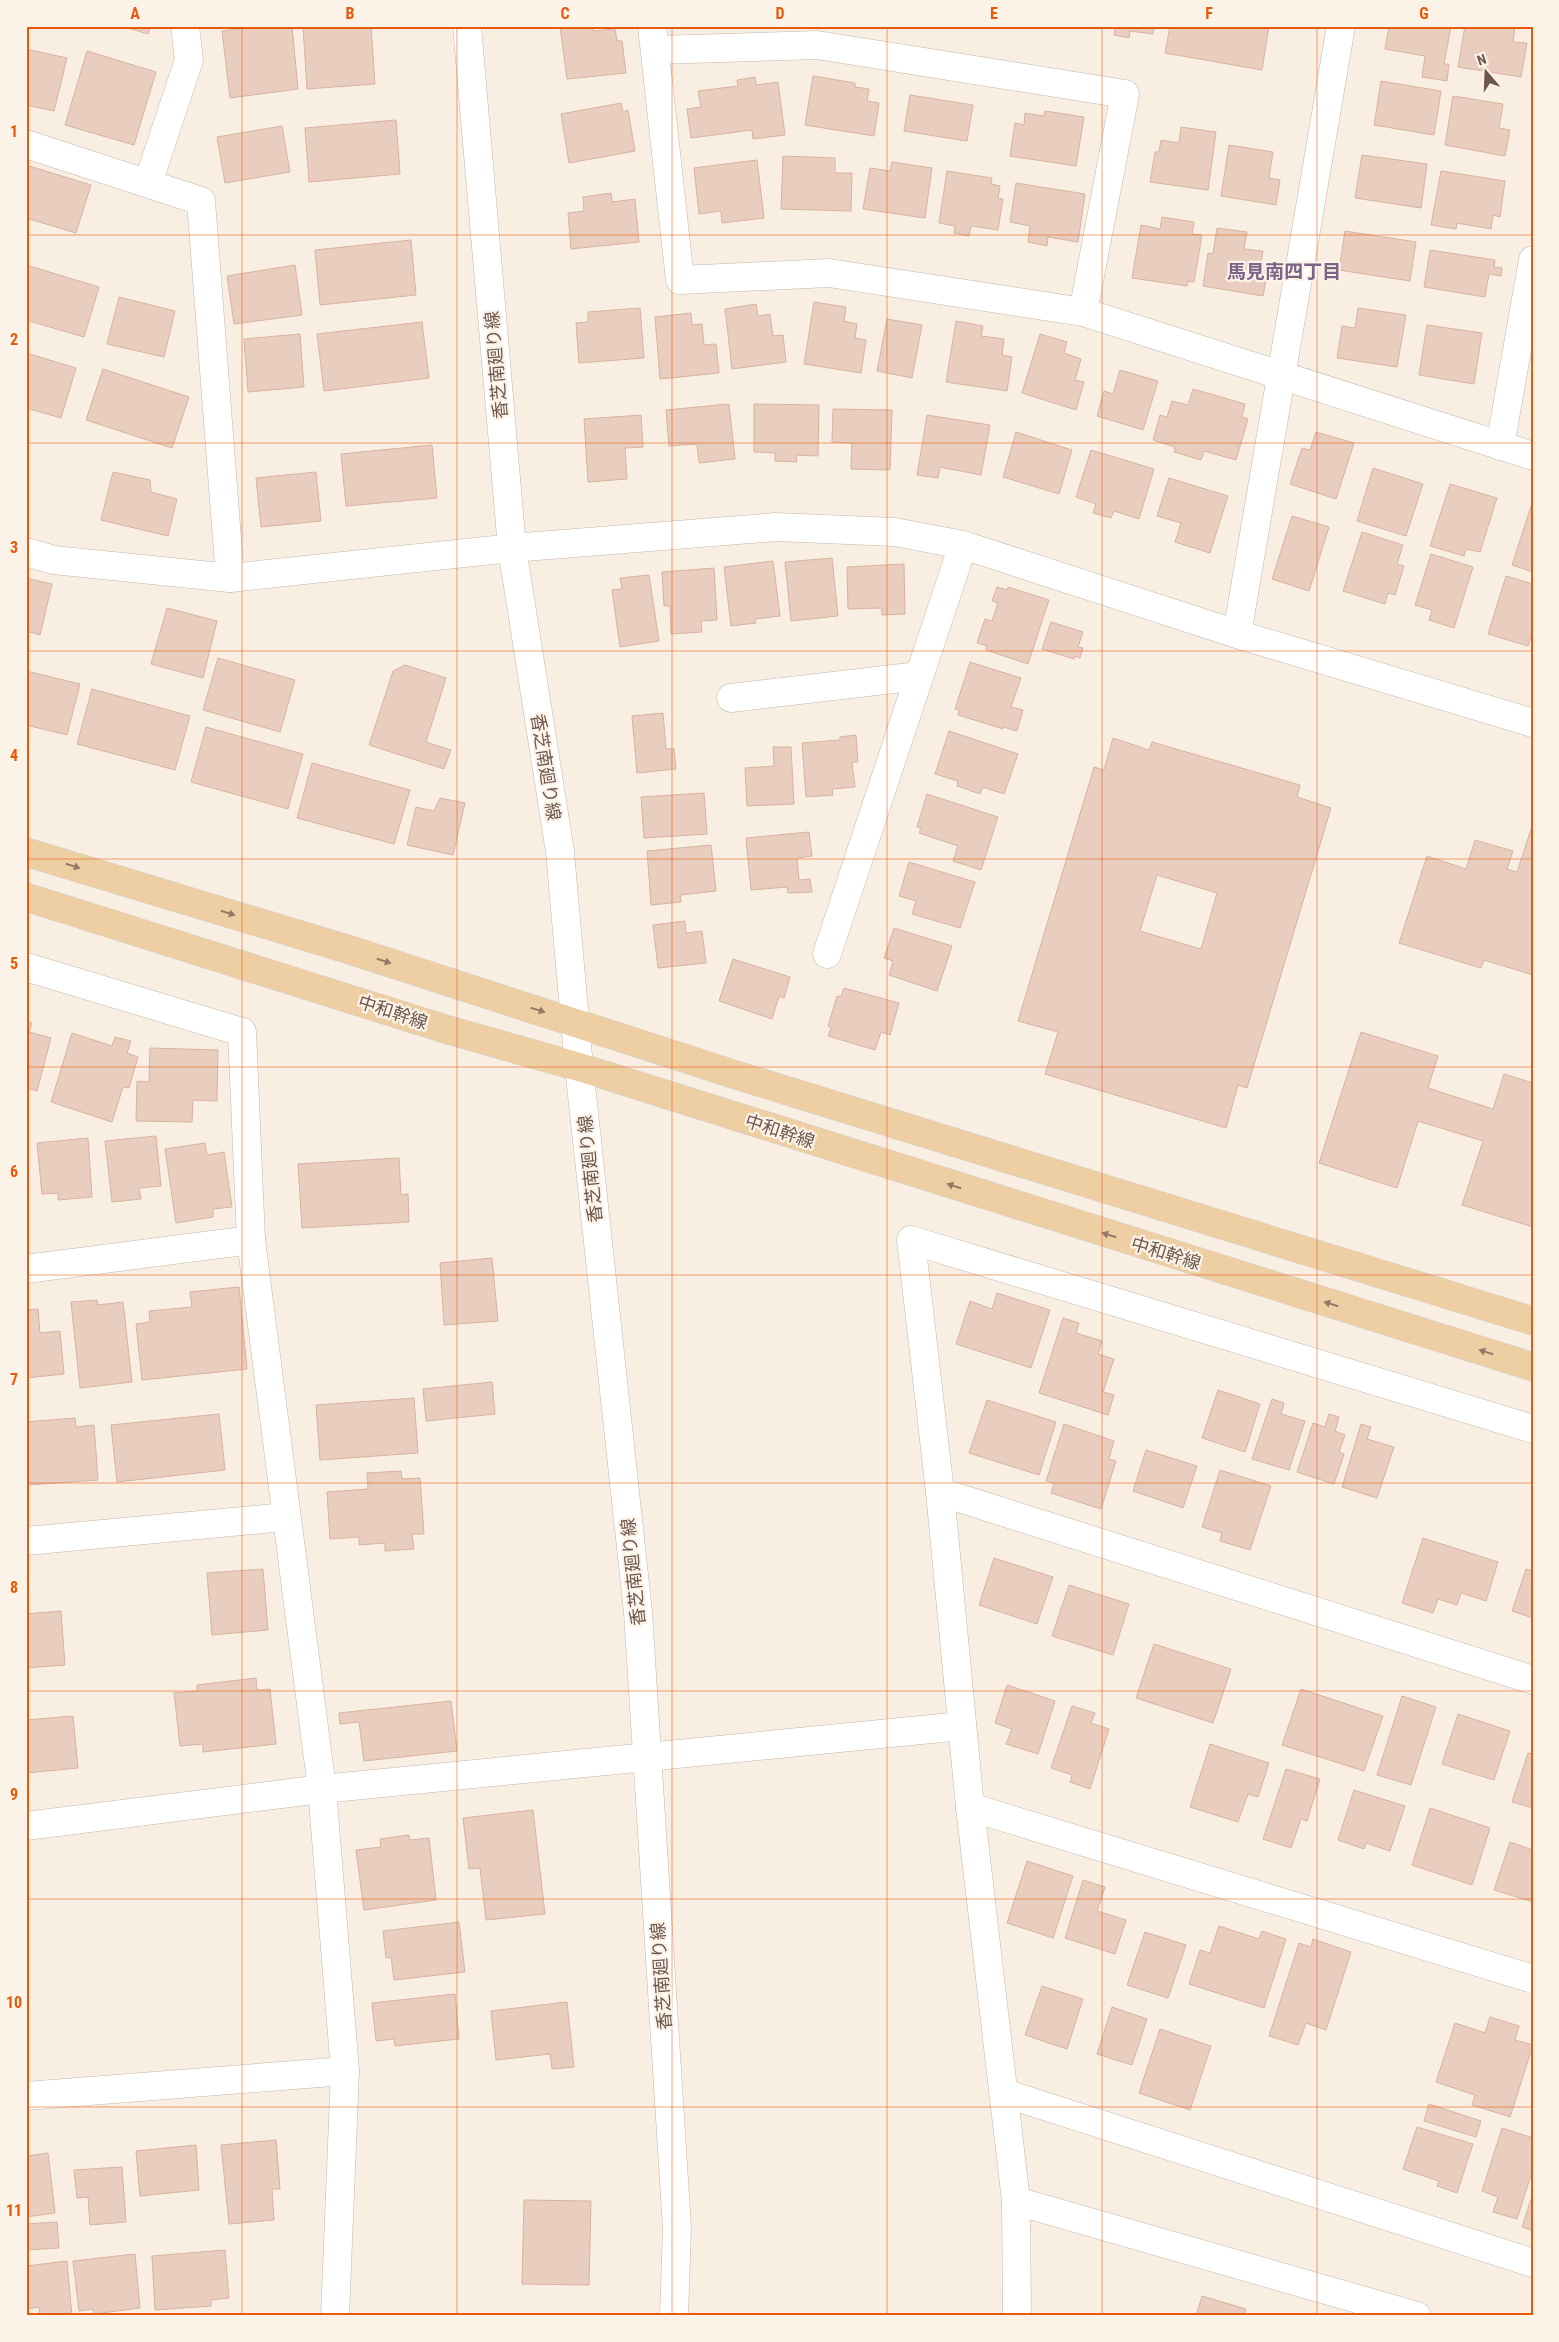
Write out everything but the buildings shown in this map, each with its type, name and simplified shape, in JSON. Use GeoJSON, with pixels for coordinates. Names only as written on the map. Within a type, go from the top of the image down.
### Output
{"type":"FeatureCollection","features":[{"type":"Feature","properties":{"kind":"main road"},"geometry":{"type":"LineString","coordinates":[[26,852],[350,950],[746,1078],[1533,1321]]}},
{"type":"Feature","properties":{"kind":"main road","name":"中和幹線"},"geometry":{"type":"LineString","coordinates":[[26,897],[445,1029],[579,1067],[1533,1367]]}},
{"type":"Feature","properties":{"kind":"street"},"geometry":{"type":"LineString","coordinates":[[148,183],[190,60],[185,26]]}},
{"type":"Feature","properties":{"kind":"street","name":"香芝南廻り線"},"geometry":{"type":"LineString","coordinates":[[467,26],[512,548],[560,852],[574,1022],[638,1612],[677,2228],[674,2316]]}},
{"type":"Feature","properties":{"kind":"street"},"geometry":{"type":"LineString","coordinates":[[1237,634],[1341,26]]}},
{"type":"Feature","properties":{"kind":"street"},"geometry":{"type":"LineString","coordinates":[[1083,312],[1125,94],[817,44],[654,38],[680,280],[829,273],[1083,312],[1533,456]]}},
{"type":"Feature","properties":{"kind":"street"},"geometry":{"type":"LineString","coordinates":[[26,144],[201,201],[230,578]]}},
{"type":"Feature","properties":{"kind":"street"},"geometry":{"type":"LineString","coordinates":[[1500,446],[1533,260]]}},
{"type":"Feature","properties":{"kind":"street"},"geometry":{"type":"LineString","coordinates":[[26,552],[54,560],[230,578],[512,548],[776,527],[895,532],[963,545],[1237,634],[1533,723]]}},
{"type":"Feature","properties":{"kind":"street"},"geometry":{"type":"LineString","coordinates":[[827,954],[963,545]]}},
{"type":"Feature","properties":{"kind":"street"},"geometry":{"type":"LineString","coordinates":[[731,698],[920,676]]}},
{"type":"Feature","properties":{"kind":"street"},"geometry":{"type":"LineString","coordinates":[[26,967],[242,1032],[250,1240],[322,1789],[345,2071],[335,2316]]}},
{"type":"Feature","properties":{"kind":"street"},"geometry":{"type":"LineString","coordinates":[[26,1270],[250,1240]]}},
{"type":"Feature","properties":{"kind":"street"},"geometry":{"type":"LineString","coordinates":[[1017,2316],[1016,2201],[970,1807],[940,1492],[911,1240],[1533,1429]]}},
{"type":"Feature","properties":{"kind":"street"},"geometry":{"type":"LineString","coordinates":[[940,1492],[1533,1680]]}},
{"type":"Feature","properties":{"kind":"street"},"geometry":{"type":"LineString","coordinates":[[26,1541],[286,1517]]}},
{"type":"Feature","properties":{"kind":"street"},"geometry":{"type":"LineString","coordinates":[[26,1826],[322,1789],[962,1726]]}},
{"type":"Feature","properties":{"kind":"street"},"geometry":{"type":"LineString","coordinates":[[970,1807],[1533,1979]]}},
{"type":"Feature","properties":{"kind":"street"},"geometry":{"type":"LineString","coordinates":[[26,2096],[345,2071]]}},
{"type":"Feature","properties":{"kind":"street"},"geometry":{"type":"LineString","coordinates":[[1004,2094],[1533,2263]]}},
{"type":"Feature","properties":{"kind":"street"},"geometry":{"type":"LineString","coordinates":[[1016,2201],[1417,2316]]}},
{"type":"Feature","properties":{"kind":"district","name":"馬見南四丁目"},"geometry":{"type":"Point","coordinates":[1284,271]}}]}
